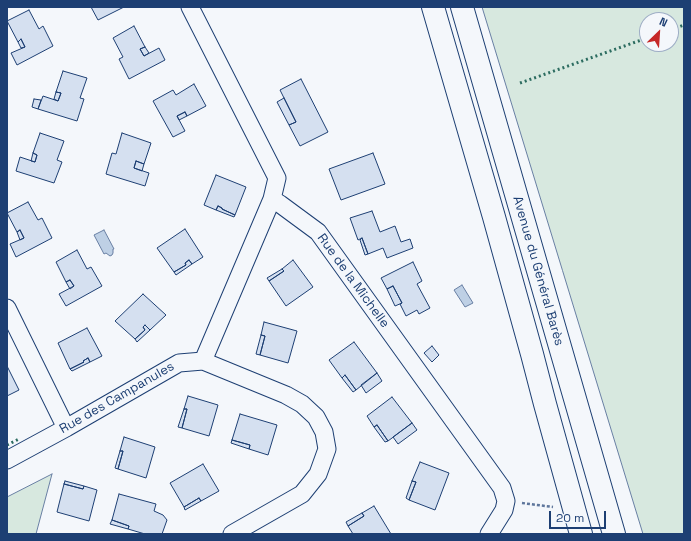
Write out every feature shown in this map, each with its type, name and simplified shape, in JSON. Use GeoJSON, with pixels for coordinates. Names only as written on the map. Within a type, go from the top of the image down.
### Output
{"type":"FeatureCollection","features":[{"type":"Feature","properties":{"kind":"main road","name":"Avenue du Général Barès"},"geometry":{"type":"LineString","coordinates":[[433,7],[494,217],[581,534]]}},
{"type":"Feature","properties":{"kind":"main road","name":"Avenue du Général Barès"},"geometry":{"type":"LineString","coordinates":[[462,7],[614,534]]}},
{"type":"Feature","properties":{"kind":"street"},"geometry":{"type":"LineString","coordinates":[[190,7],[277,178],[272,199],[203,361],[286,395],[302,404],[316,417],[324,432],[327,449],[318,474],[302,494],[232,534]]}},
{"type":"Feature","properties":{"kind":"street","name":"Rue de la Michelle"},"geometry":{"type":"LineString","coordinates":[[272,199],[318,232],[502,488],[506,501]]}},
{"type":"Feature","properties":{"kind":"street"},"geometry":{"type":"LineString","coordinates":[[7,308],[66,428]]}},
{"type":"Feature","properties":{"kind":"street","name":"Rue des Campanules"},"geometry":{"type":"LineString","coordinates":[[7,460],[180,363],[203,361]]}},
{"type":"Feature","properties":{"kind":"street"},"geometry":{"type":"LineString","coordinates":[[489,534],[504,510],[506,501]]}},
{"type":"Feature","properties":{"kind":"path"},"geometry":{"type":"LineString","coordinates":[[506,501],[557,507]]}},
{"type":"Feature","properties":{"kind":"shaded area"},"geometry":{"type":"Polygon","coordinates":[[[482,7],[684,7],[684,534],[643,534],[482,7]]]}},
{"type":"Feature","properties":{"kind":"shaded area"},"geometry":{"type":"Polygon","coordinates":[[[52,474],[36,534],[7,534],[7,497],[52,474]]]}},
{"type":"Feature","properties":{"kind":"water"},"geometry":{"type":"Polygon","coordinates":[[[104,230],[114,249],[112,255],[110,256],[106,253],[104,254],[94,235],[104,230]]]}},
{"type":"Feature","properties":{"kind":"water"},"geometry":{"type":"Polygon","coordinates":[[[462,285],[473,303],[465,307],[454,290],[462,285]]]}},
{"type":"Feature","properties":{"kind":"building"},"geometry":{"type":"Polygon","coordinates":[[[91,7],[124,7],[98,20],[91,7]]]}},
{"type":"Feature","properties":{"kind":"building"},"geometry":{"type":"Polygon","coordinates":[[[29,10],[39,29],[43,26],[53,46],[17,65],[11,53],[25,47],[21,39],[18,42],[7,21],[29,10]]]}},
{"type":"Feature","properties":{"kind":"building"},"geometry":{"type":"Polygon","coordinates":[[[134,26],[145,47],[140,49],[144,56],[159,48],[165,60],[129,79],[119,59],[123,57],[113,38],[134,26]]]}},
{"type":"Feature","properties":{"kind":"building"},"geometry":{"type":"Polygon","coordinates":[[[21,39],[25,47],[21,48],[18,42],[21,39]]]}},
{"type":"Feature","properties":{"kind":"building"},"geometry":{"type":"Polygon","coordinates":[[[145,47],[149,53],[144,56],[140,49],[145,47]]]}},
{"type":"Feature","properties":{"kind":"building"},"geometry":{"type":"Polygon","coordinates":[[[63,71],[87,78],[80,98],[84,99],[77,121],[38,109],[43,96],[58,101],[61,93],[56,92],[63,71]]]}},
{"type":"Feature","properties":{"kind":"building"},"geometry":{"type":"Polygon","coordinates":[[[301,79],[328,132],[300,146],[289,125],[296,122],[280,90],[301,79]]]}},
{"type":"Feature","properties":{"kind":"building"},"geometry":{"type":"Polygon","coordinates":[[[194,84],[206,106],[187,116],[185,112],[177,116],[185,131],[173,137],[153,101],[173,90],[176,95],[194,84]]]}},
{"type":"Feature","properties":{"kind":"building"},"geometry":{"type":"Polygon","coordinates":[[[56,92],[61,93],[58,101],[54,99],[56,92]]]}},
{"type":"Feature","properties":{"kind":"building"},"geometry":{"type":"Polygon","coordinates":[[[284,98],[296,122],[289,125],[277,102],[284,98]]]}},
{"type":"Feature","properties":{"kind":"building"},"geometry":{"type":"Polygon","coordinates":[[[34,99],[41,100],[38,109],[32,107],[34,99]]]}},
{"type":"Feature","properties":{"kind":"building"},"geometry":{"type":"Polygon","coordinates":[[[185,112],[187,116],[179,120],[177,116],[185,112]]]}},
{"type":"Feature","properties":{"kind":"building"},"geometry":{"type":"Polygon","coordinates":[[[40,133],[64,141],[57,160],[62,162],[54,183],[16,171],[20,157],[35,162],[37,155],[33,153],[40,133]]]}},
{"type":"Feature","properties":{"kind":"building"},"geometry":{"type":"Polygon","coordinates":[[[122,133],[151,143],[144,164],[136,161],[134,168],[149,173],[145,186],[106,174],[112,153],[116,154],[122,133]]]}},
{"type":"Feature","properties":{"kind":"building"},"geometry":{"type":"Polygon","coordinates":[[[33,153],[37,155],[35,162],[31,161],[33,153]]]}},
{"type":"Feature","properties":{"kind":"building"},"geometry":{"type":"Polygon","coordinates":[[[373,153],[385,184],[341,200],[329,169],[373,153]]]}},
{"type":"Feature","properties":{"kind":"building"},"geometry":{"type":"Polygon","coordinates":[[[136,161],[144,164],[142,171],[134,168],[136,161]]]}},
{"type":"Feature","properties":{"kind":"building"},"geometry":{"type":"Polygon","coordinates":[[[216,175],[246,187],[235,215],[218,206],[216,210],[204,205],[216,175]]]}},
{"type":"Feature","properties":{"kind":"building"},"geometry":{"type":"Polygon","coordinates":[[[28,202],[38,220],[42,218],[52,238],[16,257],[10,244],[24,238],[20,230],[17,232],[7,213],[28,202]]]}},
{"type":"Feature","properties":{"kind":"building"},"geometry":{"type":"Polygon","coordinates":[[[218,206],[235,215],[234,217],[216,210],[218,206]]]}},
{"type":"Feature","properties":{"kind":"building"},"geometry":{"type":"Polygon","coordinates":[[[372,211],[380,232],[395,226],[401,242],[410,239],[413,248],[387,258],[383,248],[368,254],[362,238],[358,240],[350,218],[372,211]]]}},
{"type":"Feature","properties":{"kind":"building"},"geometry":{"type":"Polygon","coordinates":[[[185,229],[203,257],[192,264],[189,260],[185,263],[186,265],[174,272],[157,248],[185,229]]]}},
{"type":"Feature","properties":{"kind":"building"},"geometry":{"type":"Polygon","coordinates":[[[20,230],[24,238],[20,240],[17,232],[20,230]]]}},
{"type":"Feature","properties":{"kind":"building"},"geometry":{"type":"Polygon","coordinates":[[[362,238],[368,254],[365,255],[360,240],[362,238]]]}},
{"type":"Feature","properties":{"kind":"building"},"geometry":{"type":"Polygon","coordinates":[[[77,250],[87,269],[91,267],[102,286],[66,306],[59,294],[74,286],[70,280],[66,282],[56,262],[77,250]]]}},
{"type":"Feature","properties":{"kind":"building"},"geometry":{"type":"Polygon","coordinates":[[[189,260],[192,264],[176,275],[174,272],[186,265],[185,263],[189,260]]]}},
{"type":"Feature","properties":{"kind":"building"},"geometry":{"type":"Polygon","coordinates":[[[293,260],[313,287],[286,306],[269,281],[284,271],[282,269],[293,260]]]}},
{"type":"Feature","properties":{"kind":"building"},"geometry":{"type":"Polygon","coordinates":[[[413,262],[422,281],[417,284],[430,308],[419,314],[417,310],[406,316],[400,304],[402,303],[393,286],[387,289],[381,278],[413,262]]]}},
{"type":"Feature","properties":{"kind":"building"},"geometry":{"type":"Polygon","coordinates":[[[282,269],[284,271],[269,281],[267,278],[282,269]]]}},
{"type":"Feature","properties":{"kind":"building"},"geometry":{"type":"Polygon","coordinates":[[[70,280],[74,286],[70,289],[66,282],[70,280]]]}},
{"type":"Feature","properties":{"kind":"building"},"geometry":{"type":"Polygon","coordinates":[[[393,286],[402,303],[395,306],[387,289],[393,286]]]}},
{"type":"Feature","properties":{"kind":"building"},"geometry":{"type":"Polygon","coordinates":[[[143,294],[166,315],[150,330],[145,325],[143,327],[145,330],[135,339],[115,321],[143,294]]]}},
{"type":"Feature","properties":{"kind":"building"},"geometry":{"type":"Polygon","coordinates":[[[264,322],[297,331],[288,363],[260,355],[265,336],[261,335],[264,322]]]}},
{"type":"Feature","properties":{"kind":"building"},"geometry":{"type":"Polygon","coordinates":[[[145,325],[150,330],[137,342],[135,339],[145,330],[143,327],[145,325]]]}},
{"type":"Feature","properties":{"kind":"building"},"geometry":{"type":"Polygon","coordinates":[[[87,328],[102,356],[90,362],[88,358],[83,361],[84,362],[70,369],[58,343],[87,328]]]}},
{"type":"Feature","properties":{"kind":"building"},"geometry":{"type":"Polygon","coordinates":[[[261,335],[265,336],[260,355],[256,354],[261,335]]]}},
{"type":"Feature","properties":{"kind":"building"},"geometry":{"type":"Polygon","coordinates":[[[354,342],[377,373],[356,390],[345,375],[342,378],[329,360],[354,342]]]}},
{"type":"Feature","properties":{"kind":"building"},"geometry":{"type":"Polygon","coordinates":[[[432,346],[439,355],[432,362],[424,353],[432,346]]]}},
{"type":"Feature","properties":{"kind":"building"},"geometry":{"type":"Polygon","coordinates":[[[88,358],[90,362],[72,371],[70,369],[84,362],[83,361],[88,358]]]}},
{"type":"Feature","properties":{"kind":"building"},"geometry":{"type":"Polygon","coordinates":[[[7,366],[19,390],[7,396],[7,366]]]}},
{"type":"Feature","properties":{"kind":"building"},"geometry":{"type":"Polygon","coordinates":[[[377,373],[382,381],[366,393],[361,385],[377,373]]]}},
{"type":"Feature","properties":{"kind":"building"},"geometry":{"type":"Polygon","coordinates":[[[345,375],[356,390],[353,392],[342,378],[345,375]]]}},
{"type":"Feature","properties":{"kind":"building"},"geometry":{"type":"Polygon","coordinates":[[[188,396],[218,405],[209,436],[182,428],[187,409],[184,409],[188,396]]]}},
{"type":"Feature","properties":{"kind":"building"},"geometry":{"type":"Polygon","coordinates":[[[392,397],[412,423],[388,441],[377,425],[374,427],[367,416],[392,397]]]}},
{"type":"Feature","properties":{"kind":"building"},"geometry":{"type":"Polygon","coordinates":[[[184,409],[187,409],[182,428],[178,427],[184,409]]]}},
{"type":"Feature","properties":{"kind":"building"},"geometry":{"type":"Polygon","coordinates":[[[240,414],[277,425],[268,455],[249,449],[250,445],[232,440],[240,414]]]}},
{"type":"Feature","properties":{"kind":"building"},"geometry":{"type":"Polygon","coordinates":[[[412,423],[417,430],[398,444],[393,437],[412,423]]]}},
{"type":"Feature","properties":{"kind":"building"},"geometry":{"type":"Polygon","coordinates":[[[377,425],[388,441],[385,442],[374,427],[377,425]]]}},
{"type":"Feature","properties":{"kind":"building"},"geometry":{"type":"Polygon","coordinates":[[[124,437],[155,447],[146,478],[118,469],[123,451],[120,451],[124,437]]]}},
{"type":"Feature","properties":{"kind":"building"},"geometry":{"type":"Polygon","coordinates":[[[232,440],[250,445],[249,449],[231,443],[232,440]]]}},
{"type":"Feature","properties":{"kind":"building"},"geometry":{"type":"Polygon","coordinates":[[[120,451],[123,451],[118,469],[115,468],[120,451]]]}},
{"type":"Feature","properties":{"kind":"building"},"geometry":{"type":"Polygon","coordinates":[[[420,462],[449,473],[435,510],[409,500],[416,482],[412,481],[420,462]]]}},
{"type":"Feature","properties":{"kind":"building"},"geometry":{"type":"Polygon","coordinates":[[[203,464],[219,491],[201,501],[199,498],[184,507],[170,483],[203,464]]]}},
{"type":"Feature","properties":{"kind":"building"},"geometry":{"type":"Polygon","coordinates":[[[65,481],[84,486],[83,489],[64,484],[65,481]]]}},
{"type":"Feature","properties":{"kind":"building"},"geometry":{"type":"Polygon","coordinates":[[[412,481],[416,482],[409,500],[406,498],[412,481]]]}},
{"type":"Feature","properties":{"kind":"building"},"geometry":{"type":"Polygon","coordinates":[[[64,484],[83,489],[84,486],[97,490],[89,521],[57,512],[64,484]]]}},
{"type":"Feature","properties":{"kind":"building"},"geometry":{"type":"Polygon","coordinates":[[[119,494],[156,504],[154,511],[163,515],[167,520],[162,534],[145,534],[128,529],[129,526],[112,520],[119,494]]]}},
{"type":"Feature","properties":{"kind":"building"},"geometry":{"type":"Polygon","coordinates":[[[199,498],[201,501],[185,510],[184,507],[199,498]]]}},
{"type":"Feature","properties":{"kind":"building"},"geometry":{"type":"Polygon","coordinates":[[[374,506],[391,534],[353,534],[348,526],[364,516],[362,513],[374,506]]]}},
{"type":"Feature","properties":{"kind":"building"},"geometry":{"type":"Polygon","coordinates":[[[362,513],[364,516],[348,526],[346,522],[362,513]]]}},
{"type":"Feature","properties":{"kind":"building"},"geometry":{"type":"Polygon","coordinates":[[[112,520],[129,526],[128,529],[110,524],[112,520]]]}},
{"type":"Feature","properties":{"kind":"hedge"},"geometry":{"type":"LineString","coordinates":[[679,27],[684,25]]}},
{"type":"Feature","properties":{"kind":"hedge"},"geometry":{"type":"LineString","coordinates":[[520,83],[639,41]]}},
{"type":"Feature","properties":{"kind":"hedge"},"geometry":{"type":"LineString","coordinates":[[7,445],[19,439]]}}]}
